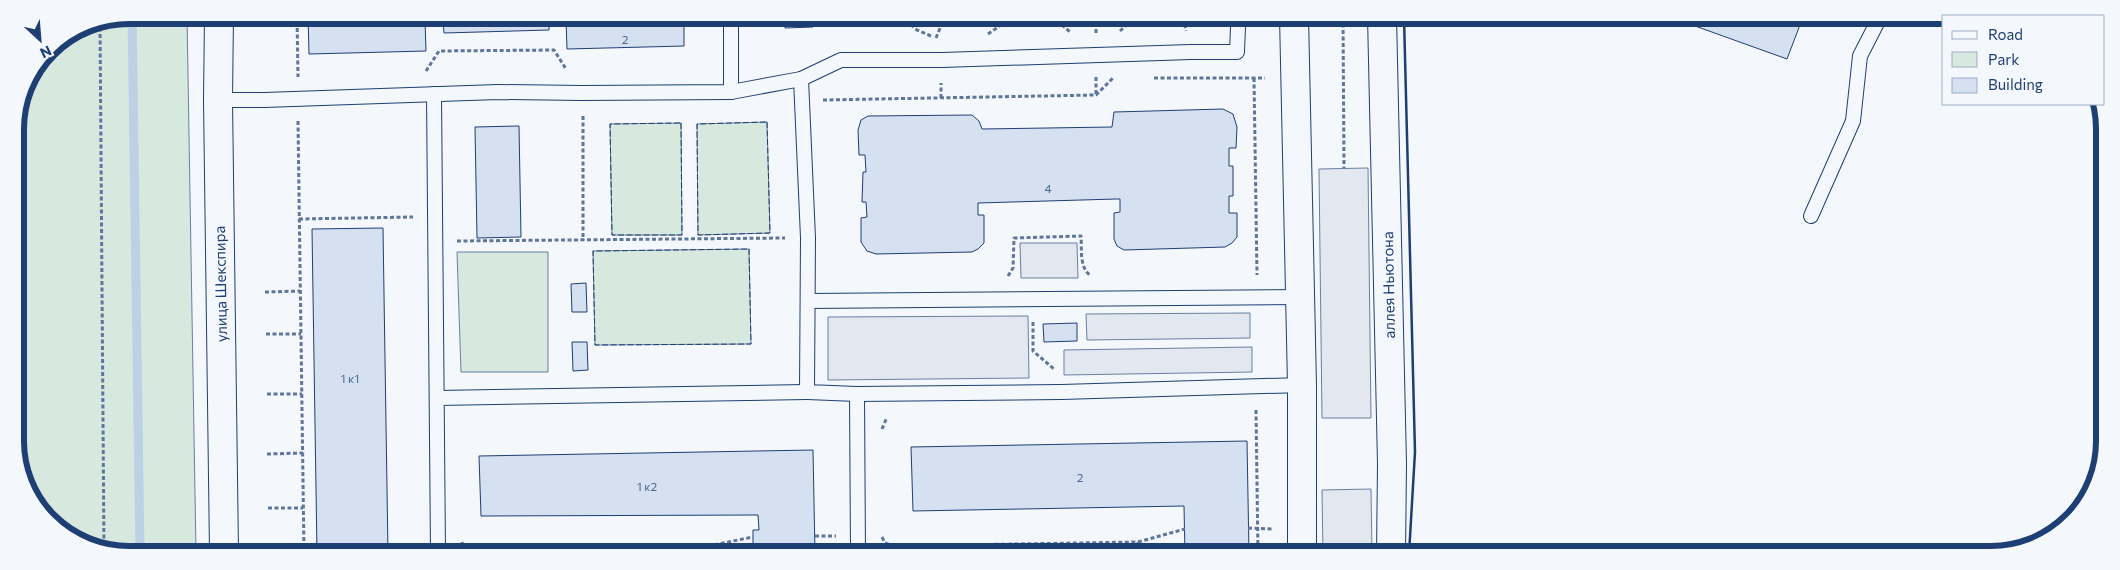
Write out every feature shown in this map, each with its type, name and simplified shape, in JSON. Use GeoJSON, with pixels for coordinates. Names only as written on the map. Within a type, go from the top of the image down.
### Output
{"type":"FeatureCollection","features":[{"type":"Feature","properties":{"kind":"street","name":"улица Шекспира"},"geometry":{"type":"LineString","coordinates":[[219,24],[218,100],[224,546]]}},
{"type":"Feature","properties":{"kind":"street"},"geometry":{"type":"LineString","coordinates":[[1294,24],[1302,385],[1302,546]]}},
{"type":"Feature","properties":{"kind":"street","name":"аллея Ньютона"},"geometry":{"type":"LineString","coordinates":[[1382,24],[1392,464],[1391,546]]}},
{"type":"Feature","properties":{"kind":"lane"},"geometry":{"type":"LineString","coordinates":[[731,24],[731,92]]}},
{"type":"Feature","properties":{"kind":"lane"},"geometry":{"type":"LineString","coordinates":[[1811,216],[1852,121],[1860,56],[1876,24]]}},
{"type":"Feature","properties":{"kind":"lane"},"geometry":{"type":"LineString","coordinates":[[218,100],[498,92],[731,92],[801,79],[841,60],[942,60],[1237,52],[1238,26]]}},
{"type":"Feature","properties":{"kind":"lane"},"geometry":{"type":"LineString","coordinates":[[801,79],[808,238],[807,392]]}},
{"type":"Feature","properties":{"kind":"lane"},"geometry":{"type":"LineString","coordinates":[[434,94],[438,546]]}},
{"type":"Feature","properties":{"kind":"lane"},"geometry":{"type":"LineString","coordinates":[[808,301],[1024,301],[1300,297]]}},
{"type":"Feature","properties":{"kind":"lane"},"geometry":{"type":"LineString","coordinates":[[437,398],[807,392],[857,394],[1062,392],[1302,385]]}},
{"type":"Feature","properties":{"kind":"lane"},"geometry":{"type":"LineString","coordinates":[[857,394],[858,546]]}},
{"type":"Feature","properties":{"kind":"path"},"geometry":{"type":"LineString","coordinates":[[297,24],[298,79],[307,79]]}},
{"type":"Feature","properties":{"kind":"path"},"geometry":{"type":"LineString","coordinates":[[910,24],[917,30],[942,39]]}},
{"type":"Feature","properties":{"kind":"path"},"geometry":{"type":"LineString","coordinates":[[936,38],[942,24]]}},
{"type":"Feature","properties":{"kind":"path"},"geometry":{"type":"LineString","coordinates":[[987,35],[1004,24]]}},
{"type":"Feature","properties":{"kind":"path"},"geometry":{"type":"LineString","coordinates":[[1342,24],[1344,168]]}},
{"type":"Feature","properties":{"kind":"path"},"geometry":{"type":"LineString","coordinates":[[100,27],[104,543]]}},
{"type":"Feature","properties":{"kind":"path"},"geometry":{"type":"LineString","coordinates":[[422,73],[428,70],[440,51],[554,50],[568,72],[582,76],[583,240]]}},
{"type":"Feature","properties":{"kind":"path"},"geometry":{"type":"LineString","coordinates":[[1149,78],[1270,77]]}},
{"type":"Feature","properties":{"kind":"path"},"geometry":{"type":"LineString","coordinates":[[822,107],[822,100],[1096,95],[1113,78],[1122,78]]}},
{"type":"Feature","properties":{"kind":"path"},"geometry":{"type":"LineString","coordinates":[[1254,78],[1257,278],[1263,277]]}},
{"type":"Feature","properties":{"kind":"path"},"geometry":{"type":"LineString","coordinates":[[298,117],[304,546]]}},
{"type":"Feature","properties":{"kind":"path"},"geometry":{"type":"LineString","coordinates":[[299,219],[415,217],[416,242],[787,238],[787,229]]}},
{"type":"Feature","properties":{"kind":"path"},"geometry":{"type":"LineString","coordinates":[[1000,281],[1008,276],[1013,268],[1014,238],[1081,236],[1082,262],[1086,272],[1093,278]]}},
{"type":"Feature","properties":{"kind":"path"},"geometry":{"type":"LineString","coordinates":[[265,292],[300,291]]}},
{"type":"Feature","properties":{"kind":"path"},"geometry":{"type":"LineString","coordinates":[[1024,301],[1033,316],[1033,351],[1061,375],[1062,392]]}},
{"type":"Feature","properties":{"kind":"path"},"geometry":{"type":"LineString","coordinates":[[266,334],[301,334]]}},
{"type":"Feature","properties":{"kind":"path"},"geometry":{"type":"LineString","coordinates":[[267,394],[302,394]]}},
{"type":"Feature","properties":{"kind":"path"},"geometry":{"type":"LineString","coordinates":[[1258,546],[1256,410],[1262,410]]}},
{"type":"Feature","properties":{"kind":"path"},"geometry":{"type":"LineString","coordinates":[[880,434],[885,418],[890,415]]}},
{"type":"Feature","properties":{"kind":"path"},"geometry":{"type":"LineString","coordinates":[[267,454],[303,453]]}},
{"type":"Feature","properties":{"kind":"path"},"geometry":{"type":"LineString","coordinates":[[268,508],[303,508]]}},
{"type":"Feature","properties":{"kind":"path"},"geometry":{"type":"LineString","coordinates":[[881,536],[885,543],[895,546],[1138,542],[1185,530]]}},
{"type":"Feature","properties":{"kind":"path"},"geometry":{"type":"LineString","coordinates":[[708,546],[753,537]]}},
{"type":"Feature","properties":{"kind":"path"},"geometry":{"type":"LineString","coordinates":[[461,539],[463,546]]}},
{"type":"Feature","properties":{"kind":"green space"},"geometry":{"type":"Polygon","coordinates":[[[128,24],[187,24],[196,546],[121,546],[95,541],[70,529],[54,516],[38,494],[29,475],[24,449],[24,121],[27,101],[45,65],[65,65],[65,45],[70,41],[101,27],[128,24]]]}},
{"type":"Feature","properties":{"kind":"green space"},"geometry":{"type":"Polygon","coordinates":[[[767,122],[770,233],[698,235],[697,124],[767,122]]]}},
{"type":"Feature","properties":{"kind":"green space"},"geometry":{"type":"Polygon","coordinates":[[[681,123],[682,235],[612,235],[610,124],[681,123]]]}},
{"type":"Feature","properties":{"kind":"green space"},"geometry":{"type":"Polygon","coordinates":[[[749,249],[751,344],[595,345],[593,251],[749,249]]]}},
{"type":"Feature","properties":{"kind":"green space"},"geometry":{"type":"Polygon","coordinates":[[[457,252],[548,252],[548,372],[461,372],[457,252]]]}},
{"type":"Feature","properties":{"kind":"shaded area"},"geometry":{"type":"Polygon","coordinates":[[[1368,168],[1371,418],[1322,418],[1319,169],[1368,168]]]}},
{"type":"Feature","properties":{"kind":"shaded area"},"geometry":{"type":"Polygon","coordinates":[[[1020,243],[1077,243],[1078,278],[1021,278],[1020,243]]]}},
{"type":"Feature","properties":{"kind":"shaded area"},"geometry":{"type":"Polygon","coordinates":[[[1250,313],[1250,338],[1087,340],[1086,314],[1250,313]]]}},
{"type":"Feature","properties":{"kind":"shaded area"},"geometry":{"type":"Polygon","coordinates":[[[1028,316],[1029,378],[828,380],[828,317],[1028,316]]]}},
{"type":"Feature","properties":{"kind":"shaded area"},"geometry":{"type":"Polygon","coordinates":[[[1252,347],[1252,372],[1064,375],[1064,350],[1252,347]]]}},
{"type":"Feature","properties":{"kind":"shaded area"},"geometry":{"type":"Polygon","coordinates":[[[1371,489],[1372,546],[1323,546],[1322,490],[1371,489]]]}},
{"type":"Feature","properties":{"kind":"building"},"geometry":{"type":"Polygon","coordinates":[[[308,24],[425,24],[426,51],[309,54],[308,24]]]}},
{"type":"Feature","properties":{"kind":"building"},"geometry":{"type":"Polygon","coordinates":[[[443,24],[549,24],[549,30],[444,33],[443,24]]]}},
{"type":"Feature","properties":{"kind":"building"},"geometry":{"type":"Polygon","coordinates":[[[566,24],[684,24],[684,46],[567,49],[566,24]]]}},
{"type":"Feature","properties":{"kind":"building"},"geometry":{"type":"Polygon","coordinates":[[[785,24],[813,24],[813,27],[785,28],[785,24]]]}},
{"type":"Feature","properties":{"kind":"building"},"geometry":{"type":"Polygon","coordinates":[[[1690,24],[1800,24],[1787,59],[1690,24]]]}},
{"type":"Feature","properties":{"kind":"building"},"geometry":{"type":"Polygon","coordinates":[[[1223,109],[1233,114],[1237,127],[1236,148],[1229,148],[1229,166],[1233,166],[1233,196],[1229,196],[1229,213],[1237,213],[1237,237],[1225,247],[1124,250],[1117,246],[1114,239],[1114,213],[1120,212],[1120,199],[978,203],[978,215],[984,215],[984,243],[972,252],[876,254],[867,251],[861,242],[861,218],[867,217],[866,202],[862,202],[863,172],[866,172],[865,155],[859,155],[858,130],[861,120],[868,116],[972,115],[979,121],[982,129],[1112,127],[1114,112],[1223,109]]]}},
{"type":"Feature","properties":{"kind":"building"},"geometry":{"type":"Polygon","coordinates":[[[519,126],[521,237],[477,238],[475,127],[519,126]]]}},
{"type":"Feature","properties":{"kind":"building"},"geometry":{"type":"Polygon","coordinates":[[[383,228],[388,546],[317,546],[312,229],[383,228]]]}},
{"type":"Feature","properties":{"kind":"building"},"geometry":{"type":"Polygon","coordinates":[[[586,283],[587,312],[572,312],[571,284],[586,283]]]}},
{"type":"Feature","properties":{"kind":"building"},"geometry":{"type":"Polygon","coordinates":[[[1077,323],[1077,341],[1044,342],[1043,324],[1077,323]]]}},
{"type":"Feature","properties":{"kind":"building"},"geometry":{"type":"Polygon","coordinates":[[[572,342],[587,342],[588,370],[573,371],[572,342]]]}},
{"type":"Feature","properties":{"kind":"building"},"geometry":{"type":"Polygon","coordinates":[[[1247,441],[1249,546],[1185,546],[1184,506],[913,511],[911,447],[1247,441]]]}},
{"type":"Feature","properties":{"kind":"building"},"geometry":{"type":"Polygon","coordinates":[[[813,450],[815,546],[753,546],[753,530],[759,530],[758,515],[481,516],[479,456],[813,450]]]}},
{"type":"Feature","properties":{"kind":"waterway"},"geometry":{"type":"LineString","coordinates":[[132,24],[140,546]]}},
{"type":"Feature","properties":{"kind":"fence"},"geometry":{"type":"LineString","coordinates":[[767,122],[770,233],[698,235],[697,124],[767,122]]}},
{"type":"Feature","properties":{"kind":"fence"},"geometry":{"type":"LineString","coordinates":[[681,123],[682,235],[612,235],[610,124],[681,123]]}},
{"type":"Feature","properties":{"kind":"fence"},"geometry":{"type":"LineString","coordinates":[[749,249],[751,344],[595,345],[593,251],[749,249]]}},
{"type":"Feature","properties":{"kind":"wall"},"geometry":{"type":"LineString","coordinates":[[1404,24],[1415,452],[1409,546]]}}]}
